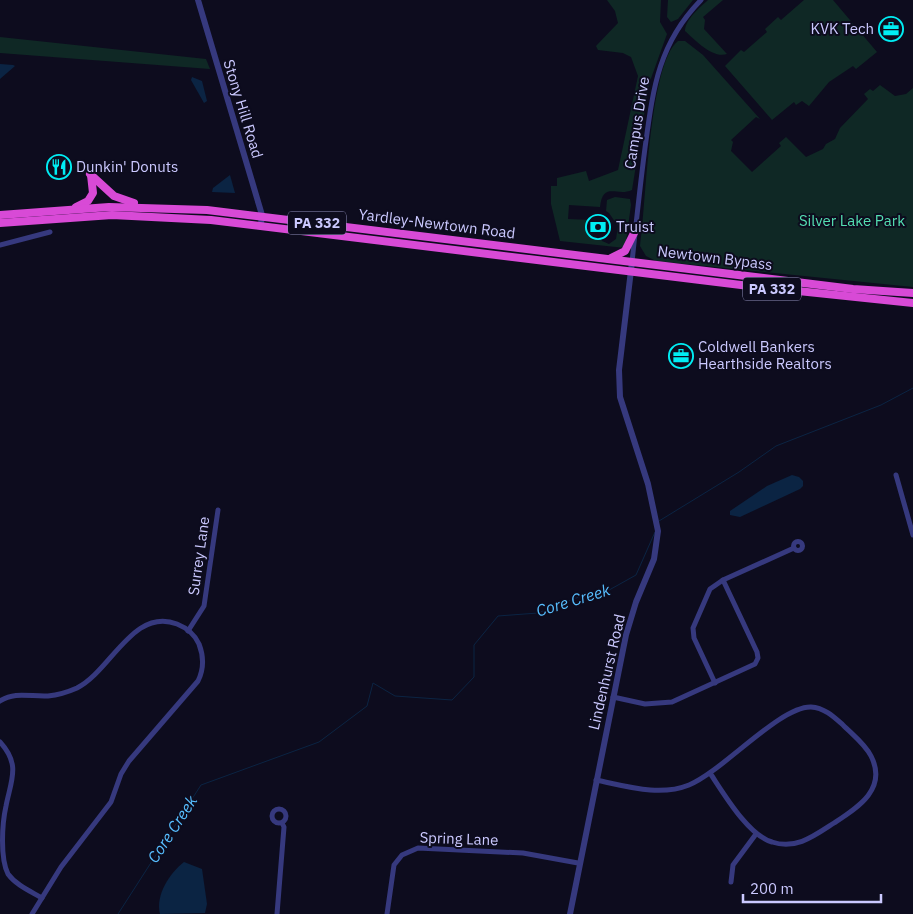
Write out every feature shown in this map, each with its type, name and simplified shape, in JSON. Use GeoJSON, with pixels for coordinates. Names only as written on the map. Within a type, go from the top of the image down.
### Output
{"type":"FeatureCollection","features":[{"type":"Feature","properties":{"kind":"highway"},"geometry":{"type":"LineString","coordinates":[[70,209],[88,201],[94,193],[94,184],[90,174],[121,200],[132,203],[170,205],[186,209]]}},
{"type":"Feature","properties":{"kind":"highway","name":"Yardley-Newtown Road"},"geometry":{"type":"LineString","coordinates":[[0,215],[70,209],[147,207],[186,209],[262,215],[632,262]]}},
{"type":"Feature","properties":{"kind":"highway","name":"Yardley-Newtown Road"},"geometry":{"type":"LineString","coordinates":[[0,223],[112,215],[182,217],[261,224],[631,272]]}},
{"type":"Feature","properties":{"kind":"highway"},"geometry":{"type":"LineString","coordinates":[[609,259],[625,251],[636,229]]}},
{"type":"Feature","properties":{"kind":"highway","name":"Newtown Bypass"},"geometry":{"type":"LineString","coordinates":[[632,262],[853,289],[913,293]]}},
{"type":"Feature","properties":{"kind":"highway","name":"Newtown Bypass"},"geometry":{"type":"LineString","coordinates":[[631,272],[870,300],[913,303]]}},
{"type":"Feature","properties":{"kind":"street","name":"Stony Hill Road"},"geometry":{"type":"LineString","coordinates":[[198,0],[262,215],[261,224]]}},
{"type":"Feature","properties":{"kind":"street","name":"Campus Drive"},"geometry":{"type":"LineString","coordinates":[[632,262],[650,109],[656,74],[677,30],[701,0]]}},
{"type":"Feature","properties":{"kind":"street"},"geometry":{"type":"LineString","coordinates":[[0,245],[50,232]]}},
{"type":"Feature","properties":{"kind":"street","name":"Lindenhurst Road"},"geometry":{"type":"LineString","coordinates":[[570,914],[578,863],[631,617],[654,559],[658,531],[639,453],[620,397],[619,370],[632,262]]}},
{"type":"Feature","properties":{"kind":"street"},"geometry":{"type":"LineString","coordinates":[[896,475],[913,535]]}},
{"type":"Feature","properties":{"kind":"street","name":"Surrey Lane"},"geometry":{"type":"LineString","coordinates":[[188,630],[204,606],[218,510]]}},
{"type":"Feature","properties":{"kind":"street"},"geometry":{"type":"LineString","coordinates":[[714,683],[694,638],[693,628],[710,589],[723,580],[794,548]]}},
{"type":"Feature","properties":{"kind":"street"},"geometry":{"type":"LineString","coordinates":[[613,697],[657,704],[682,699],[755,664],[758,658],[723,580]]}},
{"type":"Feature","properties":{"kind":"street"},"geometry":{"type":"LineString","coordinates":[[0,701],[14,695],[49,696],[78,688],[94,677],[134,633],[146,625],[166,622],[188,630],[197,641],[202,654],[202,670],[198,681],[129,761],[108,807],[60,867],[32,914]]}},
{"type":"Feature","properties":{"kind":"street"},"geometry":{"type":"LineString","coordinates":[[596,780],[644,789],[668,790],[688,786],[710,773],[785,716],[804,708],[817,708],[830,714],[867,748],[874,760],[875,780],[869,797],[858,808],[811,838],[796,844],[772,842],[756,834],[710,773]]}},
{"type":"Feature","properties":{"kind":"street"},"geometry":{"type":"LineString","coordinates":[[0,742],[10,757],[14,775],[4,817],[2,848],[4,867],[13,880],[42,898]]}},
{"type":"Feature","properties":{"kind":"street"},"geometry":{"type":"LineString","coordinates":[[277,914],[284,827],[282,822]]}},
{"type":"Feature","properties":{"kind":"street"},"geometry":{"type":"LineString","coordinates":[[731,882],[733,865],[756,834]]}},
{"type":"Feature","properties":{"kind":"street","name":"Spring Lane"},"geometry":{"type":"LineString","coordinates":[[388,914],[394,865],[402,855],[418,848],[523,853],[578,863]]}},
{"type":"Feature","properties":{"kind":"green space"},"geometry":{"type":"Polygon","coordinates":[[[607,0],[661,0],[660,22],[667,34],[649,84],[632,190],[626,192],[607,192],[604,194],[600,207],[569,205],[568,219],[591,220],[588,235],[600,236],[602,241],[609,244],[616,239],[618,226],[606,211],[607,200],[615,197],[630,199],[631,205],[625,248],[560,241],[551,204],[551,186],[557,186],[557,178],[586,171],[589,181],[618,170],[638,76],[631,57],[623,53],[598,50],[596,46],[618,23],[615,11],[607,0]]]}},
{"type":"Feature","properties":{"kind":"green space"},"geometry":{"type":"Polygon","coordinates":[[[668,0],[693,0],[678,19],[671,22],[667,17],[668,0]]]}},
{"type":"Feature","properties":{"kind":"green space"},"geometry":{"type":"Polygon","coordinates":[[[708,0],[723,0],[703,17],[705,20],[704,29],[727,54],[716,54],[710,51],[685,31],[687,22],[708,0]]]}},
{"type":"Feature","properties":{"kind":"green space"},"geometry":{"type":"Polygon","coordinates":[[[804,0],[833,0],[877,52],[856,69],[853,66],[829,82],[809,106],[802,101],[796,105],[794,102],[772,120],[725,66],[741,50],[744,52],[767,32],[765,29],[778,17],[781,20],[804,0]]]}},
{"type":"Feature","properties":{"kind":"green space"},"geometry":{"type":"Polygon","coordinates":[[[0,37],[206,59],[210,69],[0,53],[0,37]]]}},
{"type":"Feature","properties":{"kind":"green space","name":"Silver Lake Park"},"geometry":{"type":"Polygon","coordinates":[[[678,41],[685,41],[703,55],[760,119],[756,117],[731,140],[733,142],[731,151],[752,172],[781,146],[779,143],[786,137],[806,157],[823,149],[826,144],[835,139],[840,128],[868,99],[864,94],[870,89],[873,91],[880,85],[895,96],[906,94],[913,88],[913,287],[656,261],[646,256],[640,246],[650,137],[661,77],[668,55],[678,41]]]}},
{"type":"Feature","properties":{"kind":"water"},"geometry":{"type":"Polygon","coordinates":[[[0,64],[13,65],[15,66],[0,79],[0,64]]]}},
{"type":"Feature","properties":{"kind":"water"},"geometry":{"type":"Polygon","coordinates":[[[192,77],[202,81],[207,101],[204,103],[191,80],[192,77]]]}},
{"type":"Feature","properties":{"kind":"water"},"geometry":{"type":"Polygon","coordinates":[[[230,175],[235,193],[212,192],[213,188],[230,175]]]}},
{"type":"Feature","properties":{"kind":"water"},"geometry":{"type":"Polygon","coordinates":[[[792,475],[799,477],[803,481],[803,486],[800,489],[740,517],[730,515],[730,511],[767,486],[792,475]]]}},
{"type":"Feature","properties":{"kind":"water"},"geometry":{"type":"Polygon","coordinates":[[[184,862],[202,869],[207,904],[205,913],[160,914],[160,899],[165,885],[184,862]]]}},
{"type":"Feature","properties":{"kind":"waterway","name":"Core Creek"},"geometry":{"type":"LineString","coordinates":[[659,521],[739,472],[776,446],[881,405],[913,388]]}},
{"type":"Feature","properties":{"kind":"waterway","name":"Core Creek"},"geometry":{"type":"LineString","coordinates":[[118,914],[201,785],[319,742],[367,706],[373,683],[395,696],[452,700],[474,677],[474,645],[498,616],[538,613],[584,595],[602,594],[636,575],[655,532]]}},
{"type":"Feature","properties":{"kind":"place","name":"KVK Tech"},"geometry":{"type":"Point","coordinates":[891,29]}},
{"type":"Feature","properties":{"kind":"place","name":"Dunkin' Donuts"},"geometry":{"type":"Point","coordinates":[59,167]}},
{"type":"Feature","properties":{"kind":"place","name":"Truist"},"geometry":{"type":"Point","coordinates":[598,227]}},
{"type":"Feature","properties":{"kind":"place","name":"Coldwell Bankers Hearthside Realtors"},"geometry":{"type":"Point","coordinates":[681,356]}}]}
